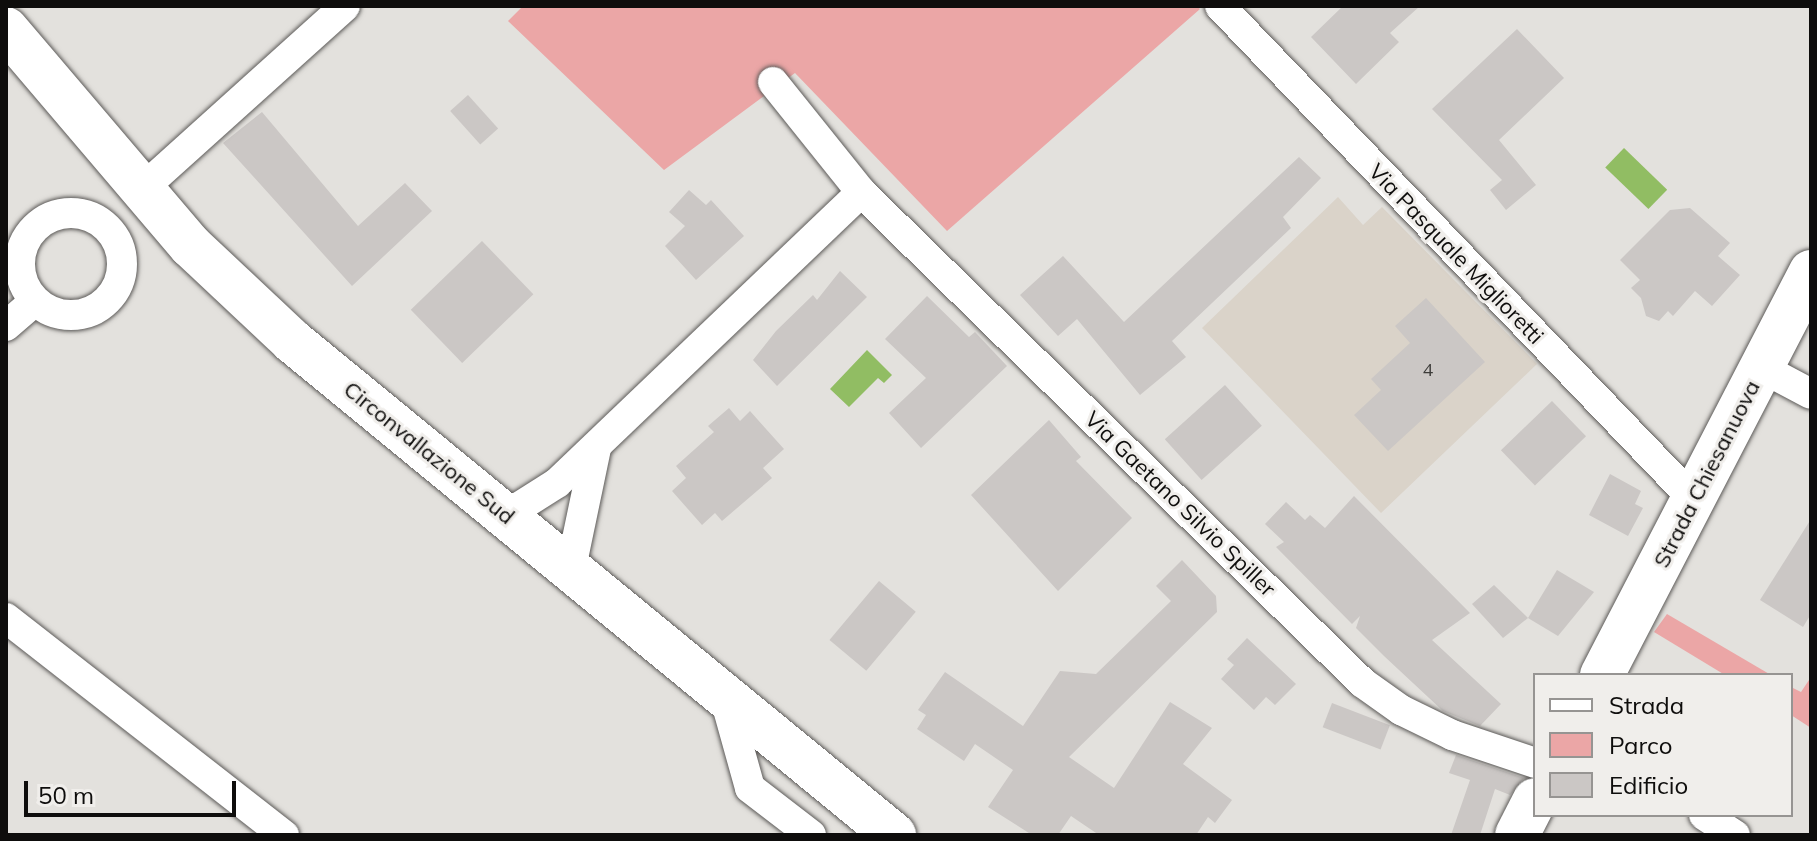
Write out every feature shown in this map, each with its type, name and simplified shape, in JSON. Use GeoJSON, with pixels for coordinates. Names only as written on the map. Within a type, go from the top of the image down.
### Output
{"type":"FeatureCollection","features":[{"type":"Feature","properties":{"kind":"main road","name":"Circonvallazione Sud"},"geometry":{"type":"LineString","coordinates":[[6,29],[191,246],[292,341],[571,568],[726,702],[894,835]]}},
{"type":"Feature","properties":{"kind":"main road","name":"Strada Chiesanuova"},"geometry":{"type":"LineString","coordinates":[[1603,673],[1811,272]]}},
{"type":"Feature","properties":{"kind":"main road"},"geometry":{"type":"LineString","coordinates":[[1517,835],[1533,804]]}},
{"type":"Feature","properties":{"kind":"street"},"geometry":{"type":"LineString","coordinates":[[142,189],[345,6]]}},
{"type":"Feature","properties":{"kind":"street","name":"Via Pasquale Miglioretti"},"geometry":{"type":"LineString","coordinates":[[1220,6],[1694,500]]}},
{"type":"Feature","properties":{"kind":"street","name":"Via Gaetano Silvio Spiller"},"geometry":{"type":"LineString","coordinates":[[773,82],[861,192],[1363,683],[1401,710],[1452,735],[1533,762]]}},
{"type":"Feature","properties":{"kind":"street"},"geometry":{"type":"LineString","coordinates":[[505,516],[557,483],[596,448],[861,192]]}},
{"type":"Feature","properties":{"kind":"street"},"geometry":{"type":"LineString","coordinates":[[6,326],[35,301]]}},
{"type":"Feature","properties":{"kind":"street"},"geometry":{"type":"LineString","coordinates":[[1762,368],[1811,394]]}},
{"type":"Feature","properties":{"kind":"street"},"geometry":{"type":"LineString","coordinates":[[571,568],[596,448]]}},
{"type":"Feature","properties":{"kind":"street"},"geometry":{"type":"LineString","coordinates":[[6,618],[284,835]]}},
{"type":"Feature","properties":{"kind":"street"},"geometry":{"type":"LineString","coordinates":[[726,702],[750,788],[811,835]]}},
{"type":"Feature","properties":{"kind":"street"},"geometry":{"type":"LineString","coordinates":[[1707,817],[1735,835]]}},
{"type":"Feature","properties":{"kind":"shaded area"},"geometry":{"type":"Polygon","coordinates":[[[1624,148],[1667,190],[1648,209],[1605,167],[1624,148]]]}},
{"type":"Feature","properties":{"kind":"shaded area"},"geometry":{"type":"Polygon","coordinates":[[[1338,197],[1363,225],[1382,207],[1537,364],[1381,513],[1202,328],[1338,197]]]}},
{"type":"Feature","properties":{"kind":"shaded area"},"geometry":{"type":"Polygon","coordinates":[[[867,350],[892,375],[884,383],[878,378],[849,407],[830,389],[867,350]]]}},
{"type":"Feature","properties":{"kind":"green space"},"geometry":{"type":"Polygon","coordinates":[[[523,6],[1197,6],[1200,9],[947,231],[795,73],[664,170],[508,21],[523,6]]]}},
{"type":"Feature","properties":{"kind":"green space"},"geometry":{"type":"Polygon","coordinates":[[[1667,614],[1768,673],[1722,673],[1654,632],[1667,614]]]}},
{"type":"Feature","properties":{"kind":"green space"},"geometry":{"type":"Polygon","coordinates":[[[1811,677],[1811,728],[1793,716],[1793,688],[1801,692],[1811,677]]]}},
{"type":"Feature","properties":{"kind":"building"},"geometry":{"type":"Polygon","coordinates":[[[1343,6],[1420,6],[1390,33],[1399,42],[1356,84],[1311,37],[1343,6]]]}},
{"type":"Feature","properties":{"kind":"building"},"geometry":{"type":"Polygon","coordinates":[[[1517,29],[1564,78],[1499,140],[1536,185],[1506,210],[1490,190],[1502,180],[1432,109],[1517,29]]]}},
{"type":"Feature","properties":{"kind":"building"},"geometry":{"type":"Polygon","coordinates":[[[468,95],[498,128],[480,145],[450,111],[468,95]]]}},
{"type":"Feature","properties":{"kind":"building"},"geometry":{"type":"Polygon","coordinates":[[[262,112],[358,226],[405,183],[432,211],[352,286],[223,143],[262,112]]]}},
{"type":"Feature","properties":{"kind":"building"},"geometry":{"type":"Polygon","coordinates":[[[1299,157],[1321,178],[1283,217],[1291,228],[1172,341],[1186,357],[1140,395],[1077,319],[1058,336],[1020,295],[1063,256],[1124,322],[1299,157]]]}},
{"type":"Feature","properties":{"kind":"building"},"geometry":{"type":"Polygon","coordinates":[[[689,190],[706,205],[711,200],[744,236],[696,280],[665,246],[685,226],[669,212],[689,190]]]}},
{"type":"Feature","properties":{"kind":"building"},"geometry":{"type":"Polygon","coordinates":[[[1690,208],[1730,243],[1718,256],[1740,275],[1712,306],[1695,291],[1673,316],[1668,311],[1659,321],[1646,316],[1641,298],[1631,288],[1640,280],[1620,260],[1670,210],[1690,208]]]}},
{"type":"Feature","properties":{"kind":"building"},"geometry":{"type":"Polygon","coordinates":[[[482,241],[533,294],[462,363],[411,310],[482,241]]]}},
{"type":"Feature","properties":{"kind":"building"},"geometry":{"type":"Polygon","coordinates":[[[840,271],[867,297],[777,386],[753,360],[776,331],[813,295],[817,300],[840,271]]]}},
{"type":"Feature","properties":{"kind":"building"},"geometry":{"type":"Polygon","coordinates":[[[927,296],[969,337],[975,332],[1007,366],[921,448],[889,413],[926,378],[885,339],[927,296]]]}},
{"type":"Feature","properties":{"kind":"building"},"geometry":{"type":"Polygon","coordinates":[[[1426,298],[1485,362],[1388,451],[1354,415],[1381,390],[1371,379],[1410,343],[1395,326],[1426,298]]]}},
{"type":"Feature","properties":{"kind":"building"},"geometry":{"type":"Polygon","coordinates":[[[1225,385],[1262,426],[1202,480],[1165,439],[1225,385]]]}},
{"type":"Feature","properties":{"kind":"building"},"geometry":{"type":"Polygon","coordinates":[[[1552,401],[1586,436],[1535,486],[1501,450],[1552,401]]]}},
{"type":"Feature","properties":{"kind":"building"},"geometry":{"type":"Polygon","coordinates":[[[729,408],[740,421],[750,411],[784,449],[763,468],[772,478],[722,521],[715,513],[702,525],[672,491],[686,478],[676,466],[714,432],[708,426],[729,408]]]}},
{"type":"Feature","properties":{"kind":"building"},"geometry":{"type":"Polygon","coordinates":[[[1049,420],[1081,457],[1076,461],[1132,518],[1058,591],[971,495],[1049,420]]]}},
{"type":"Feature","properties":{"kind":"building"},"geometry":{"type":"Polygon","coordinates":[[[1610,474],[1641,491],[1635,504],[1643,508],[1628,536],[1589,515],[1610,474]]]}},
{"type":"Feature","properties":{"kind":"building"},"geometry":{"type":"Polygon","coordinates":[[[1354,496],[1470,613],[1432,640],[1501,704],[1480,726],[1443,711],[1384,656],[1356,628],[1360,616],[1352,624],[1276,547],[1284,542],[1265,524],[1286,502],[1305,520],[1310,515],[1325,528],[1354,496]]]}},
{"type":"Feature","properties":{"kind":"building"},"geometry":{"type":"Polygon","coordinates":[[[1811,519],[1811,614],[1803,627],[1760,600],[1811,519]]]}},
{"type":"Feature","properties":{"kind":"building"},"geometry":{"type":"Polygon","coordinates":[[[1182,560],[1216,596],[1217,612],[1069,757],[1114,788],[1170,702],[1212,728],[1183,764],[1232,800],[1215,823],[1208,817],[1196,835],[1099,835],[1071,816],[1058,835],[1032,835],[988,807],[1013,770],[975,744],[964,761],[917,729],[926,715],[918,710],[945,672],[1023,726],[1060,671],[1096,674],[1171,601],[1156,586],[1182,560]]]}},
{"type":"Feature","properties":{"kind":"building"},"geometry":{"type":"Polygon","coordinates":[[[1557,570],[1594,592],[1558,636],[1528,618],[1557,570]]]}},
{"type":"Feature","properties":{"kind":"building"},"geometry":{"type":"Polygon","coordinates":[[[879,581],[916,612],[866,671],[830,640],[879,581]]]}},
{"type":"Feature","properties":{"kind":"building"},"geometry":{"type":"Polygon","coordinates":[[[1494,585],[1528,618],[1503,638],[1472,604],[1494,585]]]}},
{"type":"Feature","properties":{"kind":"building"},"geometry":{"type":"Polygon","coordinates":[[[1247,638],[1296,684],[1275,705],[1266,697],[1254,710],[1221,679],[1234,665],[1227,659],[1247,638]]]}},
{"type":"Feature","properties":{"kind":"building"},"geometry":{"type":"Polygon","coordinates":[[[1332,703],[1390,725],[1381,749],[1323,727],[1332,703]]]}},
{"type":"Feature","properties":{"kind":"building"},"geometry":{"type":"Polygon","coordinates":[[[1456,755],[1524,778],[1510,795],[1495,789],[1480,835],[1451,835],[1470,780],[1449,773],[1456,755]]]}}]}
